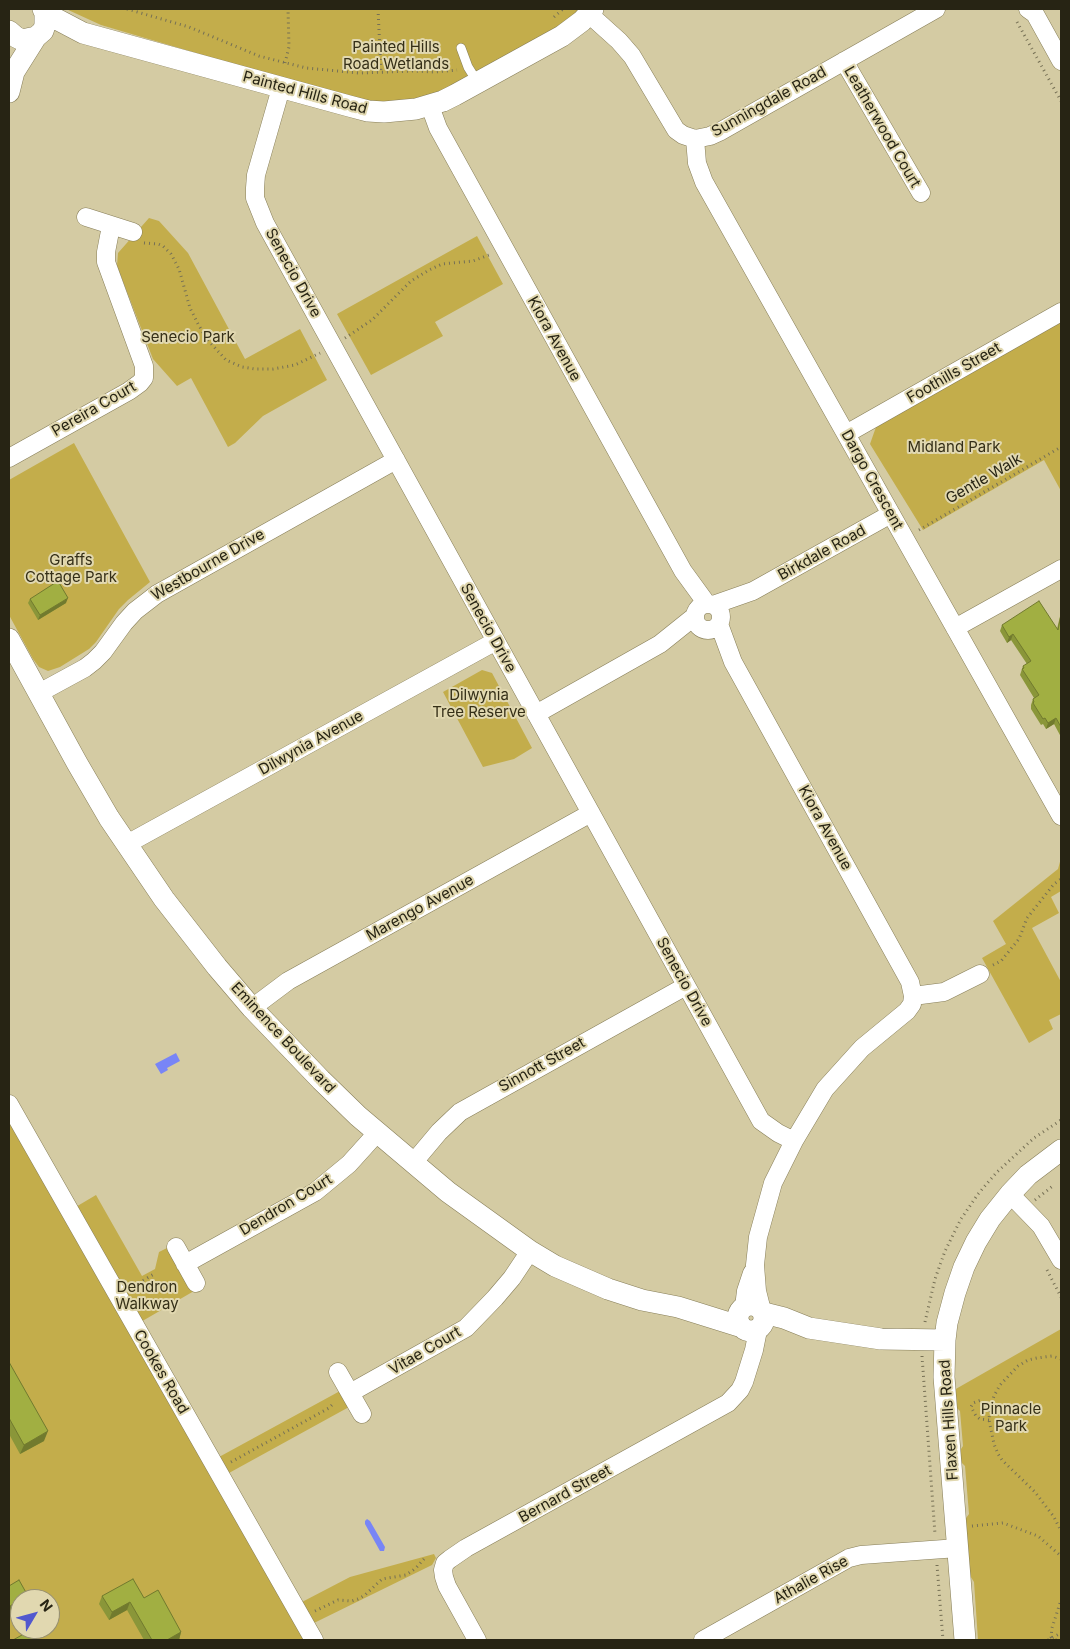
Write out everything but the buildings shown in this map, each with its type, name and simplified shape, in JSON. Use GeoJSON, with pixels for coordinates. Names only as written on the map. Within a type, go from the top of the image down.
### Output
{"type":"FeatureCollection","features":[{"type":"Feature","properties":{"kind":"street","name":"Sunningdale Road"},"geometry":{"type":"LineString","coordinates":[[591,11],[632,56],[676,130],[683,135],[695,139],[704,138],[721,131],[936,9]]}},
{"type":"Feature","properties":{"kind":"street","name":"Painted Hills Road"},"geometry":{"type":"LineString","coordinates":[[44,10],[83,33],[368,111],[401,112],[430,106],[443,101],[473,75],[562,36],[591,11]]}},
{"type":"Feature","properties":{"kind":"street"},"geometry":{"type":"LineString","coordinates":[[9,92],[14,72],[45,25],[44,10]]}},
{"type":"Feature","properties":{"kind":"street"},"geometry":{"type":"LineString","coordinates":[[1028,12],[1061,61]]}},
{"type":"Feature","properties":{"kind":"street","name":"Painted Hills Road"},"geometry":{"type":"LineString","coordinates":[[10,32],[22,40],[37,36],[83,33]]}},
{"type":"Feature","properties":{"kind":"street"},"geometry":{"type":"LineString","coordinates":[[10,32],[14,72]]}},
{"type":"Feature","properties":{"kind":"street","name":"Leatherwood Court"},"geometry":{"type":"LineString","coordinates":[[844,61],[921,193]]}},
{"type":"Feature","properties":{"kind":"street","name":"Senecio Drive"},"geometry":{"type":"LineString","coordinates":[[281,88],[256,175],[255,198],[265,223],[762,1121],[771,1129],[794,1141]]}},
{"type":"Feature","properties":{"kind":"street","name":"Kiora Avenue"},"geometry":{"type":"LineString","coordinates":[[430,106],[438,128],[910,982],[913,996]]}},
{"type":"Feature","properties":{"kind":"street","name":"Dargo Crescent"},"geometry":{"type":"LineString","coordinates":[[695,139],[697,164],[704,182],[1061,816]]}},
{"type":"Feature","properties":{"kind":"street"},"geometry":{"type":"LineString","coordinates":[[86,217],[111,226],[135,238]]}},
{"type":"Feature","properties":{"kind":"street","name":"Pereira Court"},"geometry":{"type":"LineString","coordinates":[[9,458],[129,391],[144,378],[144,366],[106,262],[111,226]]}},
{"type":"Feature","properties":{"kind":"street","name":"Foothills Street"},"geometry":{"type":"LineString","coordinates":[[846,434],[1061,312]]}},
{"type":"Feature","properties":{"kind":"street","name":"Westbourne Drive"},"geometry":{"type":"LineString","coordinates":[[39,693],[85,668],[94,661],[135,611],[157,594],[396,460]]}},
{"type":"Feature","properties":{"kind":"street","name":"Birkdale Road"},"geometry":{"type":"LineString","coordinates":[[536,714],[891,514]]}},
{"type":"Feature","properties":{"kind":"street"},"geometry":{"type":"LineString","coordinates":[[955,628],[1061,568]]}},
{"type":"Feature","properties":{"kind":"street","name":"Eminence Boulevard"},"geometry":{"type":"LineString","coordinates":[[9,639],[77,763],[126,844],[185,927],[252,1008],[321,1080],[377,1133],[448,1192],[530,1251],[555,1266],[608,1289],[642,1300],[678,1307],[724,1306],[752,1319],[784,1318],[809,1328],[881,1340],[902,1348],[922,1352],[945,1347]]}},
{"type":"Feature","properties":{"kind":"street","name":"Dilwynia Avenue"},"geometry":{"type":"LineString","coordinates":[[126,844],[496,641]]}},
{"type":"Feature","properties":{"kind":"street","name":"Marengo Avenue"},"geometry":{"type":"LineString","coordinates":[[252,1008],[288,980],[591,813]]}},
{"type":"Feature","properties":{"kind":"street"},"geometry":{"type":"LineString","coordinates":[[752,1319],[757,1291],[755,1265],[758,1237],[766,1207],[774,1183],[794,1141],[825,1089],[862,1048],[907,1011],[912,1004],[913,996],[944,992],[980,974]]}},
{"type":"Feature","properties":{"kind":"street","name":"Sinnott Street"},"geometry":{"type":"LineString","coordinates":[[413,1163],[439,1132],[460,1112],[686,986]]}},
{"type":"Feature","properties":{"kind":"street","name":"Cookes Road"},"geometry":{"type":"LineString","coordinates":[[9,1104],[314,1640]]}},
{"type":"Feature","properties":{"kind":"street","name":"Dendron Court"},"geometry":{"type":"LineString","coordinates":[[185,1264],[315,1192],[349,1164],[377,1133]]}},
{"type":"Feature","properties":{"kind":"street","name":"Flaxen Hills Road"},"geometry":{"type":"LineString","coordinates":[[965,1640],[944,1377],[947,1323],[964,1267],[980,1234],[1010,1194],[1028,1175],[1061,1150]]}},
{"type":"Feature","properties":{"kind":"street"},"geometry":{"type":"LineString","coordinates":[[1010,1194],[1041,1226],[1061,1260]]}},
{"type":"Feature","properties":{"kind":"street"},"geometry":{"type":"LineString","coordinates":[[176,1247],[196,1283]]}},
{"type":"Feature","properties":{"kind":"street","name":"Vitae Court"},"geometry":{"type":"LineString","coordinates":[[350,1393],[466,1328],[512,1278],[530,1251]]}},
{"type":"Feature","properties":{"kind":"street","name":"Bernard Street"},"geometry":{"type":"LineString","coordinates":[[477,1640],[444,1577],[443,1570],[450,1558],[720,1409],[740,1390],[747,1372],[754,1350],[752,1319]]}},
{"type":"Feature","properties":{"kind":"street"},"geometry":{"type":"LineString","coordinates":[[338,1372],[362,1414]]}},
{"type":"Feature","properties":{"kind":"street","name":"Athalie Rise"},"geometry":{"type":"LineString","coordinates":[[703,1640],[849,1558],[957,1538]]}},
{"type":"Feature","properties":{"kind":"lane"},"geometry":{"type":"LineString","coordinates":[[461,48],[473,75]]}},
{"type":"Feature","properties":{"kind":"path"},"geometry":{"type":"LineString","coordinates":[[127,9],[189,27],[260,56],[285,63],[346,73],[456,71],[473,75]]}},
{"type":"Feature","properties":{"kind":"path"},"geometry":{"type":"LineString","coordinates":[[285,63],[289,47],[288,9]]}},
{"type":"Feature","properties":{"kind":"path"},"geometry":{"type":"LineString","coordinates":[[378,9],[381,73]]}},
{"type":"Feature","properties":{"kind":"path"},"geometry":{"type":"LineString","coordinates":[[552,20],[563,9]]}},
{"type":"Feature","properties":{"kind":"path"},"geometry":{"type":"LineString","coordinates":[[1028,12],[1061,101]]}},
{"type":"Feature","properties":{"kind":"path"},"geometry":{"type":"LineString","coordinates":[[135,238],[163,246],[171,254],[179,269],[190,308],[207,339],[226,360],[242,367],[255,369],[288,367],[305,361],[333,346],[372,320],[401,289],[429,270],[442,264],[473,261],[489,255]]}},
{"type":"Feature","properties":{"kind":"path","name":"Gentle Walk"},"geometry":{"type":"LineString","coordinates":[[919,530],[1061,448]]}},
{"type":"Feature","properties":{"kind":"path"},"geometry":{"type":"LineString","coordinates":[[980,974],[1000,960],[1019,939],[1027,918],[1054,884],[1061,879]]}},
{"type":"Feature","properties":{"kind":"path"},"geometry":{"type":"LineString","coordinates":[[117,1296],[154,1274]]}},
{"type":"Feature","properties":{"kind":"path"},"geometry":{"type":"LineString","coordinates":[[1061,1359],[1052,1356],[1037,1358],[1028,1360],[1018,1366],[1000,1385],[990,1408],[989,1420],[998,1454],[1036,1492],[1054,1516],[1061,1531]]}},
{"type":"Feature","properties":{"kind":"path"},"geometry":{"type":"LineString","coordinates":[[989,1420],[980,1419],[971,1407],[973,1403],[981,1400],[990,1408]]}},
{"type":"Feature","properties":{"kind":"path"},"geometry":{"type":"LineString","coordinates":[[218,1469],[332,1405]]}},
{"type":"Feature","properties":{"kind":"path"},"geometry":{"type":"LineString","coordinates":[[957,1538],[1003,1523],[1038,1536],[1061,1556]]}},
{"type":"Feature","properties":{"kind":"path"},"geometry":{"type":"LineString","coordinates":[[311,1612],[338,1600],[352,1601],[358,1599],[382,1579],[406,1575],[424,1559]]}},
{"type":"Feature","properties":{"kind":"path"},"geometry":{"type":"LineString","coordinates":[[1049,1639],[1061,1600]]}},
{"type":"Feature","properties":{"kind":"path"},"geometry":{"type":"LineString","coordinates":[[1049,1639],[1061,1633]]}},
{"type":"Feature","properties":{"kind":"path"},"geometry":{"type":"LineString","coordinates":[[1049,1639],[1056,1640]]}},
{"type":"Feature","properties":{"kind":"green space","name":"Painted Hills Road Wetlands"},"geometry":{"type":"Polygon","coordinates":[[[66,9],[580,9],[565,24],[432,97],[373,103],[101,25],[66,9]]]}},
{"type":"Feature","properties":{"kind":"green space","name":"Senecio Park"},"geometry":{"type":"Polygon","coordinates":[[[149,218],[159,221],[188,253],[245,359],[300,329],[327,380],[263,416],[235,443],[228,447],[191,378],[177,386],[153,359],[117,266],[118,253],[149,218]]]}},
{"type":"Feature","properties":{"kind":"green space"},"geometry":{"type":"Polygon","coordinates":[[[477,236],[503,284],[435,322],[443,336],[371,375],[337,314],[477,236]]]}},
{"type":"Feature","properties":{"kind":"green space","name":"Midland Park"},"geometry":{"type":"Polygon","coordinates":[[[1061,321],[1061,491],[1044,460],[923,530],[870,444],[876,427],[1061,321]]]}},
{"type":"Feature","properties":{"kind":"green space","name":"Graffs Cottage Park"},"geometry":{"type":"Polygon","coordinates":[[[74,443],[150,582],[119,609],[89,649],[60,667],[48,671],[39,667],[33,659],[9,615],[9,480],[74,443]]]}},
{"type":"Feature","properties":{"kind":"green space","name":"Dilwynia Tree Reserve"},"geometry":{"type":"Polygon","coordinates":[[[482,670],[492,673],[532,748],[514,759],[483,767],[443,692],[482,670]]]}},
{"type":"Feature","properties":{"kind":"green space"},"geometry":{"type":"Polygon","coordinates":[[[1061,858],[1061,891],[1051,897],[1059,913],[1032,928],[1061,982],[1061,1014],[1049,1020],[1053,1029],[1029,1043],[982,958],[1006,944],[993,921],[1058,869],[1061,858]]]}},
{"type":"Feature","properties":{"kind":"green space"},"geometry":{"type":"Polygon","coordinates":[[[9,1116],[305,1640],[9,1640],[9,1116]]]}},
{"type":"Feature","properties":{"kind":"green space","name":"Dendron Walkway"},"geometry":{"type":"Polygon","coordinates":[[[96,1195],[142,1276],[155,1269],[159,1252],[169,1247],[194,1291],[139,1323],[74,1208],[96,1195]]]}},
{"type":"Feature","properties":{"kind":"green space","name":"Pinnacle Park"},"geometry":{"type":"Polygon","coordinates":[[[1061,1329],[1061,1640],[978,1640],[974,1582],[969,1574],[964,1521],[969,1514],[965,1466],[960,1461],[959,1452],[963,1446],[960,1411],[955,1406],[954,1390],[1061,1329]]]}},
{"type":"Feature","properties":{"kind":"green space"},"geometry":{"type":"Polygon","coordinates":[[[340,1391],[349,1407],[229,1473],[219,1457],[340,1391]]]}},
{"type":"Feature","properties":{"kind":"green space"},"geometry":{"type":"Polygon","coordinates":[[[434,1554],[436,1558],[432,1565],[314,1623],[302,1602],[350,1577],[434,1554]]]}},
{"type":"Feature","properties":{"kind":"water"},"geometry":{"type":"Polygon","coordinates":[[[176,1053],[180,1061],[167,1068],[168,1070],[161,1074],[155,1064],[176,1053]]]}},
{"type":"Feature","properties":{"kind":"water"},"geometry":{"type":"Polygon","coordinates":[[[367,1519],[385,1547],[384,1551],[380,1551],[365,1524],[367,1519]]]}}]}
